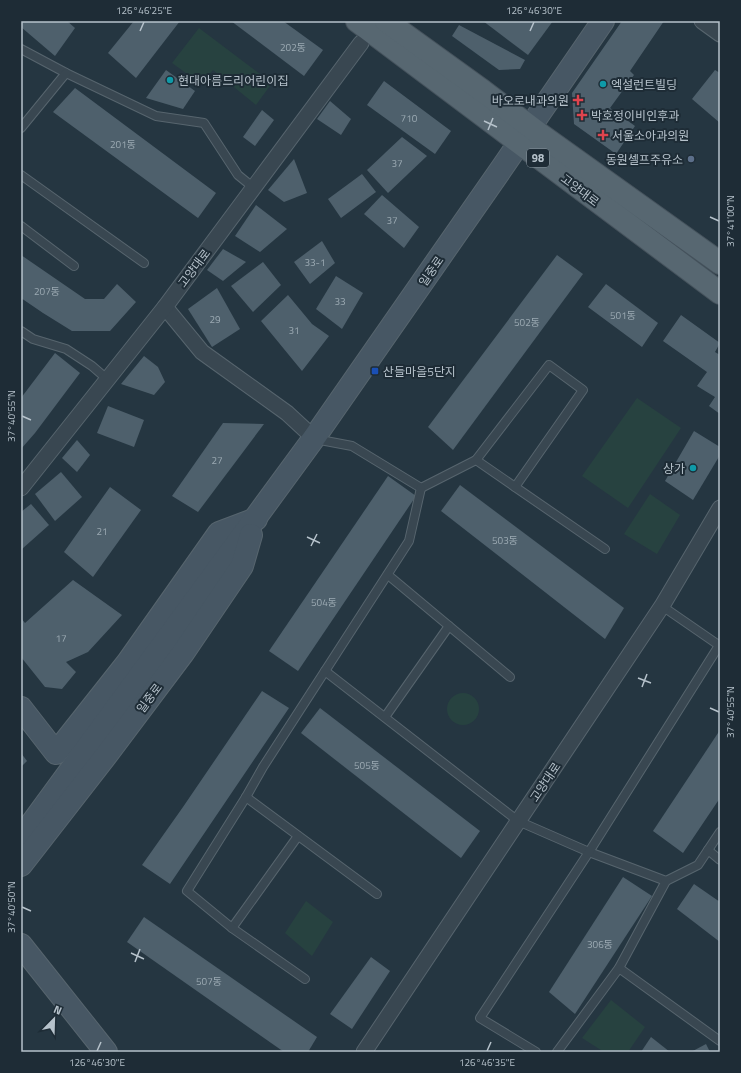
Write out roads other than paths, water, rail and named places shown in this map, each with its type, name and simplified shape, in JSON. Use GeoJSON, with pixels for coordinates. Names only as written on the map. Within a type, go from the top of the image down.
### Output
{"type":"FeatureCollection","features":[{"type":"Feature","properties":{"kind":"main road","name":"고양대로"},"geometry":{"type":"LineString","coordinates":[[357,21],[525,135],[720,263]]}},
{"type":"Feature","properties":{"kind":"main road","name":"고양대로"},"geometry":{"type":"LineString","coordinates":[[386,21],[714,289]]}},
{"type":"Feature","properties":{"kind":"street","name":"일중로"},"geometry":{"type":"LineString","coordinates":[[21,838],[314,438],[603,21]]}},
{"type":"Feature","properties":{"kind":"street"},"geometry":{"type":"LineString","coordinates":[[702,21],[720,34]]}},
{"type":"Feature","properties":{"kind":"street","name":"고양대로"},"geometry":{"type":"LineString","coordinates":[[21,488],[164,307],[362,43]]}},
{"type":"Feature","properties":{"kind":"street","name":"고양대로"},"geometry":{"type":"LineString","coordinates":[[714,289],[720,267]]}},
{"type":"Feature","properties":{"kind":"street"},"geometry":{"type":"LineString","coordinates":[[164,307],[202,352],[287,413],[314,438]]}},
{"type":"Feature","properties":{"kind":"street","name":"고양대로"},"geometry":{"type":"LineString","coordinates":[[364,1052],[662,606],[720,508]]}},
{"type":"Feature","properties":{"kind":"street","name":"일중로"},"geometry":{"type":"LineString","coordinates":[[21,866],[183,653],[242,566],[256,519]]}},
{"type":"Feature","properties":{"kind":"street"},"geometry":{"type":"LineString","coordinates":[[21,708],[56,753],[128,662],[218,533],[256,519]]}},
{"type":"Feature","properties":{"kind":"street"},"geometry":{"type":"LineString","coordinates":[[21,945],[106,1052]]}},
{"type":"Feature","properties":{"kind":"lane"},"geometry":{"type":"LineString","coordinates":[[21,49],[66,73],[156,116],[204,123],[238,174],[254,188]]}},
{"type":"Feature","properties":{"kind":"lane"},"geometry":{"type":"LineString","coordinates":[[21,128],[66,73]]}},
{"type":"Feature","properties":{"kind":"lane"},"geometry":{"type":"LineString","coordinates":[[21,175],[144,263]]}},
{"type":"Feature","properties":{"kind":"lane"},"geometry":{"type":"LineString","coordinates":[[21,226],[74,266]]}},
{"type":"Feature","properties":{"kind":"lane"},"geometry":{"type":"LineString","coordinates":[[21,331],[34,340],[66,348],[92,366],[107,379]]}},
{"type":"Feature","properties":{"kind":"lane"},"geometry":{"type":"LineString","coordinates":[[421,488],[476,460],[549,365],[583,390],[515,487]]}},
{"type":"Feature","properties":{"kind":"lane"},"geometry":{"type":"LineString","coordinates":[[314,438],[352,446],[421,488]]}},
{"type":"Feature","properties":{"kind":"lane"},"geometry":{"type":"LineString","coordinates":[[476,460],[605,549]]}},
{"type":"Feature","properties":{"kind":"lane"},"geometry":{"type":"LineString","coordinates":[[305,979],[232,928],[187,891],[263,767],[409,541],[421,488]]}},
{"type":"Feature","properties":{"kind":"lane"},"geometry":{"type":"LineString","coordinates":[[388,575],[510,677]]}},
{"type":"Feature","properties":{"kind":"lane"},"geometry":{"type":"LineString","coordinates":[[536,1052],[480,1018],[590,852],[720,645],[662,606]]}},
{"type":"Feature","properties":{"kind":"lane"},"geometry":{"type":"LineString","coordinates":[[385,717],[449,626]]}},
{"type":"Feature","properties":{"kind":"lane"},"geometry":{"type":"LineString","coordinates":[[325,671],[518,822],[590,852],[666,880]]}},
{"type":"Feature","properties":{"kind":"lane"},"geometry":{"type":"LineString","coordinates":[[246,797],[377,894]]}},
{"type":"Feature","properties":{"kind":"lane"},"geometry":{"type":"LineString","coordinates":[[556,1052],[619,968],[666,880],[698,865],[720,832]]}},
{"type":"Feature","properties":{"kind":"lane"},"geometry":{"type":"LineString","coordinates":[[232,928],[298,836]]}},
{"type":"Feature","properties":{"kind":"lane"},"geometry":{"type":"LineString","coordinates":[[708,850],[720,860]]}},
{"type":"Feature","properties":{"kind":"lane"},"geometry":{"type":"LineString","coordinates":[[619,968],[720,1041]]}},
{"type":"Feature","properties":{"kind":"place","name":"현대아름드리어린이집"},"geometry":{"type":"Point","coordinates":[170,80]}},
{"type":"Feature","properties":{"kind":"place","name":"엑설런트빌딩"},"geometry":{"type":"Point","coordinates":[603,84]}},
{"type":"Feature","properties":{"kind":"place","name":"바오로내과의원"},"geometry":{"type":"Point","coordinates":[578,100]}},
{"type":"Feature","properties":{"kind":"place","name":"박호정이비인후과"},"geometry":{"type":"Point","coordinates":[582,115]}},
{"type":"Feature","properties":{"kind":"place","name":"서울소아과의원"},"geometry":{"type":"Point","coordinates":[603,135]}},
{"type":"Feature","properties":{"kind":"place","name":"동원셀프주유소"},"geometry":{"type":"Point","coordinates":[691,159]}},
{"type":"Feature","properties":{"kind":"place","name":"산들마을5단지"},"geometry":{"type":"Point","coordinates":[375,371]}},
{"type":"Feature","properties":{"kind":"place","name":"상가"},"geometry":{"type":"Point","coordinates":[693,468]}}]}
